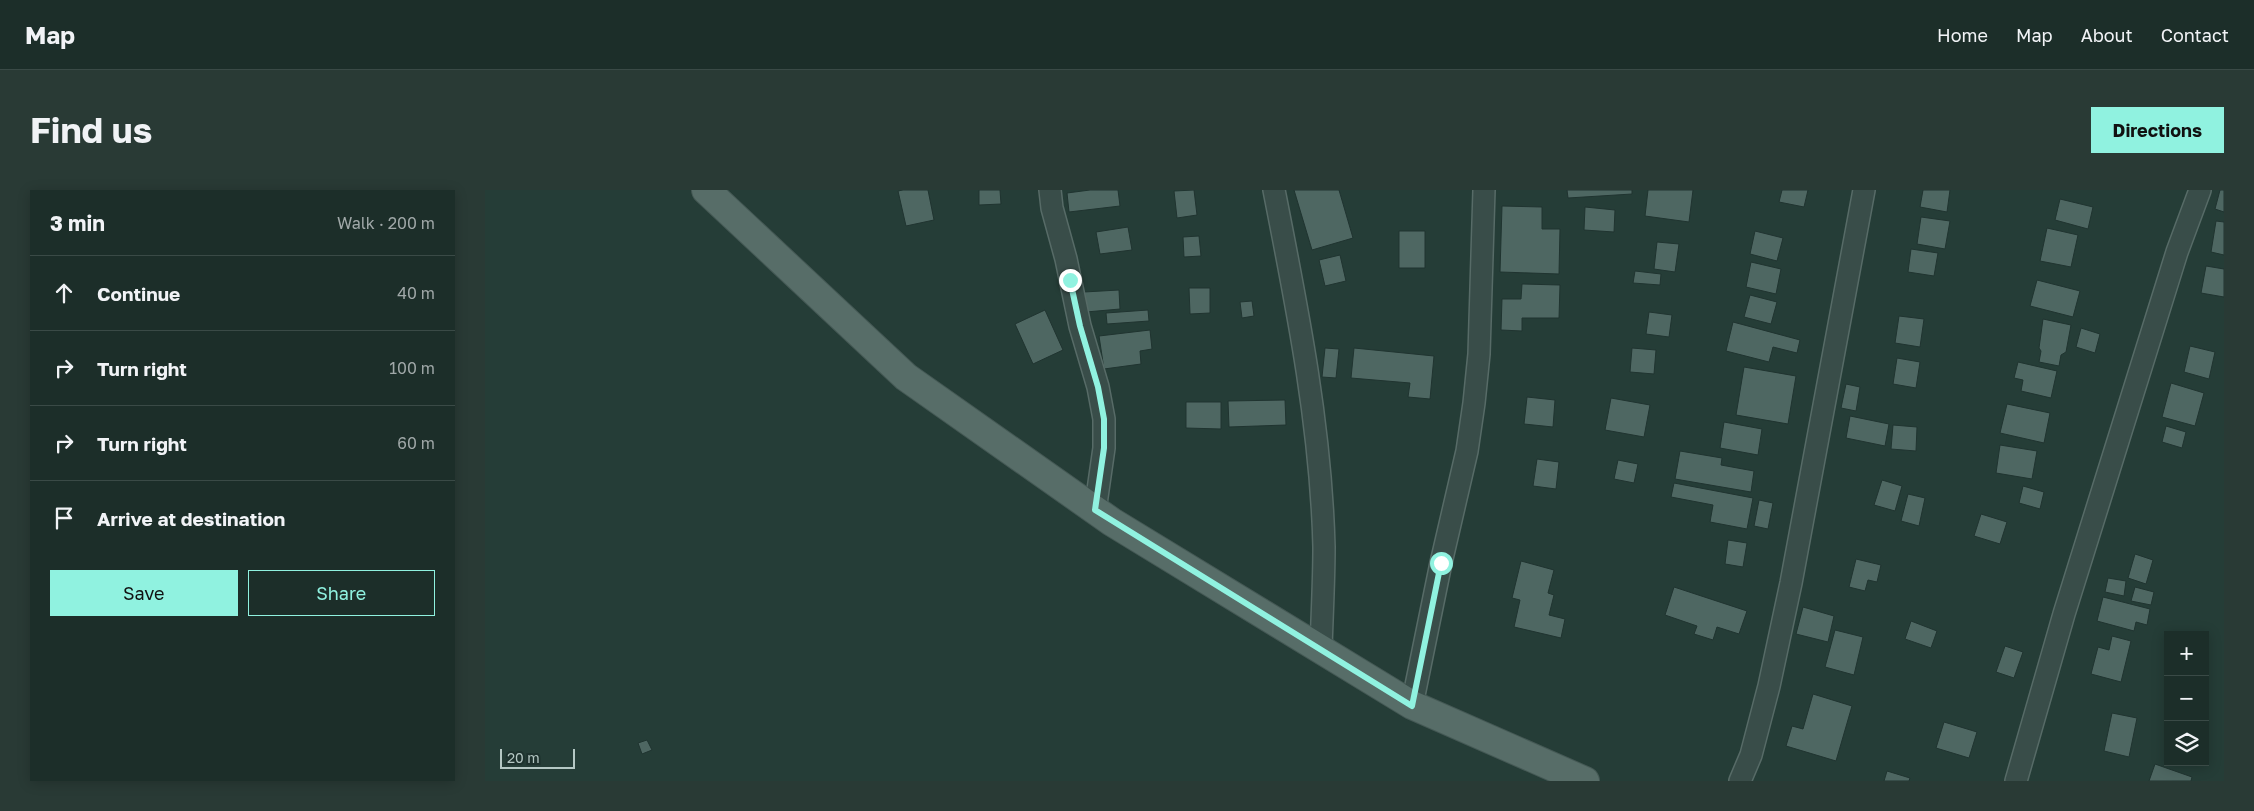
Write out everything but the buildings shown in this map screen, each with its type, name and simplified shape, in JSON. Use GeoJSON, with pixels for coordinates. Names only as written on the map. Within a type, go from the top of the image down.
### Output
{"type":"FeatureCollection","features":[{"type":"Feature","properties":{"kind":"main road"},"geometry":{"type":"LineString","coordinates":[[706,190],[906,377],[1095,510],[1412,706],[1585,781]]}},
{"type":"Feature","properties":{"kind":"street"},"geometry":{"type":"LineString","coordinates":[[1050,190],[1052,208],[1066,259],[1080,326],[1098,387],[1104,419],[1104,448],[1095,510]]}},
{"type":"Feature","properties":{"kind":"street"},"geometry":{"type":"LineString","coordinates":[[1274,190],[1302,339],[1318,459],[1323,547],[1321,649]]}},
{"type":"Feature","properties":{"kind":"street"},"geometry":{"type":"LineString","coordinates":[[1412,706],[1467,451],[1474,403],[1479,354],[1484,190]]}},
{"type":"Feature","properties":{"kind":"street"},"geometry":{"type":"LineString","coordinates":[[1740,781],[1751,756],[1769,686],[1791,583],[1864,190]]}},
{"type":"Feature","properties":{"kind":"street"},"geometry":{"type":"LineString","coordinates":[[2016,781],[2065,614],[2177,252],[2200,190]]}},
{"type":"Feature","properties":{"kind":"route"},"geometry":{"type":"LineString","coordinates":[[1070,280],[1080,326],[1098,387],[1104,419],[1104,448],[1095,510],[1412,706],[1441,563]]}}]}
